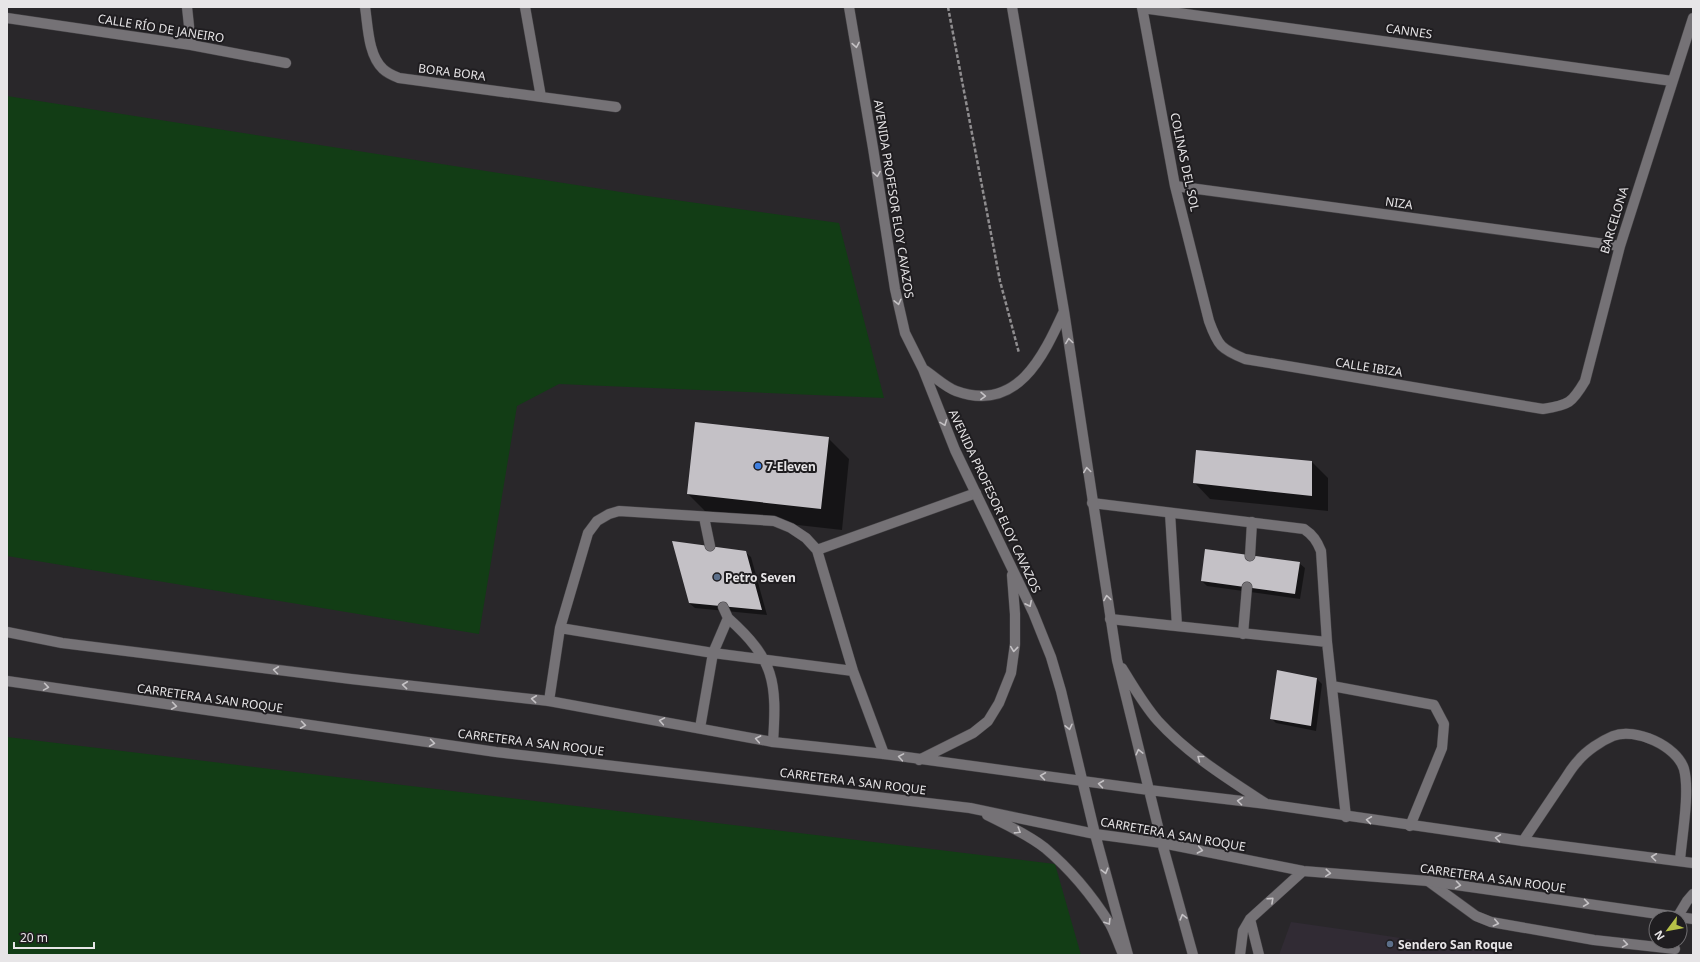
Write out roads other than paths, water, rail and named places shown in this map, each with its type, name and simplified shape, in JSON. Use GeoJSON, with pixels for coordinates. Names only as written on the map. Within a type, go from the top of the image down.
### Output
{"type":"FeatureCollection","features":[{"type":"Feature","properties":{"kind":"main road"},"geometry":{"type":"LineString","coordinates":[[187,7],[191,45]]}},
{"type":"Feature","properties":{"kind":"main road","name":"BORA BORA"},"geometry":{"type":"LineString","coordinates":[[365,7],[373,51],[377,62],[384,70],[399,78],[616,107]]}},
{"type":"Feature","properties":{"kind":"main road"},"geometry":{"type":"LineString","coordinates":[[525,7],[541,97]]}},
{"type":"Feature","properties":{"kind":"main road","name":"AVENIDA PROFESOR ELOY CAVAZOS"},"geometry":{"type":"LineString","coordinates":[[849,7],[895,289],[905,332],[923,369],[955,450],[1032,612],[1050,657],[1061,691],[1095,834],[1128,955]]}},
{"type":"Feature","properties":{"kind":"main road"},"geometry":{"type":"LineString","coordinates":[[1012,7],[1064,311],[1117,660],[1162,843],[1193,955]]}},
{"type":"Feature","properties":{"kind":"main road","name":"CANNES"},"geometry":{"type":"LineString","coordinates":[[1142,8],[1672,81]]}},
{"type":"Feature","properties":{"kind":"main road","name":"COLINAS DEL SOL"},"geometry":{"type":"LineString","coordinates":[[1142,8],[1175,186],[1209,321]]}},
{"type":"Feature","properties":{"kind":"main road","name":"CALLE RÍO DE JANEIRO"},"geometry":{"type":"LineString","coordinates":[[7,18],[191,45],[286,63]]}},
{"type":"Feature","properties":{"kind":"main road","name":"BARCELONA"},"geometry":{"type":"LineString","coordinates":[[1543,409],[1562,406],[1574,399],[1586,381],[1620,246],[1693,18]]}},
{"type":"Feature","properties":{"kind":"main road","name":"NIZA"},"geometry":{"type":"LineString","coordinates":[[1175,186],[1620,246]]}},
{"type":"Feature","properties":{"kind":"main road"},"geometry":{"type":"LineString","coordinates":[[923,369],[955,390],[973,396],[987,397],[1000,394],[1016,386],[1025,376],[1048,346],[1064,311]]}},
{"type":"Feature","properties":{"kind":"main road","name":"CALLE IBIZA"},"geometry":{"type":"LineString","coordinates":[[1209,321],[1216,342],[1228,352],[1245,359],[1543,409]]}},
{"type":"Feature","properties":{"kind":"main road"},"geometry":{"type":"LineString","coordinates":[[817,550],[976,493]]}},
{"type":"Feature","properties":{"kind":"main road"},"geometry":{"type":"LineString","coordinates":[[1092,503],[1304,529],[1312,534],[1321,551],[1327,642],[1346,817]]}},
{"type":"Feature","properties":{"kind":"main road"},"geometry":{"type":"LineString","coordinates":[[549,701],[560,628],[588,533],[598,521],[608,514],[619,511],[774,521],[806,538],[817,550],[853,671],[884,754]]}},
{"type":"Feature","properties":{"kind":"main road"},"geometry":{"type":"LineString","coordinates":[[1170,513],[1176,626]]}},
{"type":"Feature","properties":{"kind":"main road"},"geometry":{"type":"LineString","coordinates":[[704,517],[710,546]]}},
{"type":"Feature","properties":{"kind":"main road"},"geometry":{"type":"LineString","coordinates":[[1250,556],[1252,522]]}},
{"type":"Feature","properties":{"kind":"main road"},"geometry":{"type":"LineString","coordinates":[[918,760],[973,733],[988,721],[999,703],[1011,673],[1015,644],[1012,569]]}},
{"type":"Feature","properties":{"kind":"main road"},"geometry":{"type":"LineString","coordinates":[[1243,634],[1247,587]]}},
{"type":"Feature","properties":{"kind":"main road"},"geometry":{"type":"LineString","coordinates":[[723,607],[728,618],[764,658],[770,672],[774,691],[775,713],[773,742]]}},
{"type":"Feature","properties":{"kind":"main road"},"geometry":{"type":"LineString","coordinates":[[700,728],[713,653],[728,618]]}},
{"type":"Feature","properties":{"kind":"main road"},"geometry":{"type":"LineString","coordinates":[[1110,619],[1327,642]]}},
{"type":"Feature","properties":{"kind":"main road"},"geometry":{"type":"LineString","coordinates":[[560,628],[713,653],[764,658],[853,671]]}},
{"type":"Feature","properties":{"kind":"main road"},"geometry":{"type":"LineString","coordinates":[[7,632],[62,643],[101,648],[350,679],[549,701],[773,742],[884,754],[918,760],[1267,804],[1410,826],[1680,860],[1693,863]]}},
{"type":"Feature","properties":{"kind":"main road"},"geometry":{"type":"LineString","coordinates":[[1117,660],[1145,705],[1158,721],[1199,758],[1267,804]]}},
{"type":"Feature","properties":{"kind":"main road","name":"CARRETERA A SAN ROQUE"},"geometry":{"type":"LineString","coordinates":[[7,681],[496,752],[970,808],[1095,834],[1162,843],[1302,871],[1428,881],[1648,913]]}},
{"type":"Feature","properties":{"kind":"main road"},"geometry":{"type":"LineString","coordinates":[[1332,686],[1434,705],[1444,724],[1442,748],[1410,826]]}},
{"type":"Feature","properties":{"kind":"main road"},"geometry":{"type":"LineString","coordinates":[[1523,841],[1578,760],[1596,746],[1613,736],[1625,734],[1638,735],[1667,747],[1683,768],[1687,783],[1680,860]]}},
{"type":"Feature","properties":{"kind":"main road"},"geometry":{"type":"LineString","coordinates":[[970,808],[1014,828],[1044,848],[1068,870],[1090,896],[1111,926],[1123,955]]}},
{"type":"Feature","properties":{"kind":"main road"},"geometry":{"type":"LineString","coordinates":[[1240,955],[1243,931],[1250,920],[1302,871]]}},
{"type":"Feature","properties":{"kind":"main road"},"geometry":{"type":"LineString","coordinates":[[1428,881],[1476,916],[1491,922],[1594,940],[1648,946]]}},
{"type":"Feature","properties":{"kind":"main road"},"geometry":{"type":"LineString","coordinates":[[1682,910],[1693,894]]}},
{"type":"Feature","properties":{"kind":"main road"},"geometry":{"type":"LineString","coordinates":[[1250,920],[1259,955]]}},
{"type":"Feature","properties":{"kind":"place","name":"7-Eleven"},"geometry":{"type":"Point","coordinates":[758,466]}},
{"type":"Feature","properties":{"kind":"place","name":"Petro Seven"},"geometry":{"type":"Point","coordinates":[717,577]}},
{"type":"Feature","properties":{"kind":"place","name":"Sendero San Roque"},"geometry":{"type":"Point","coordinates":[1390,944]}}]}
